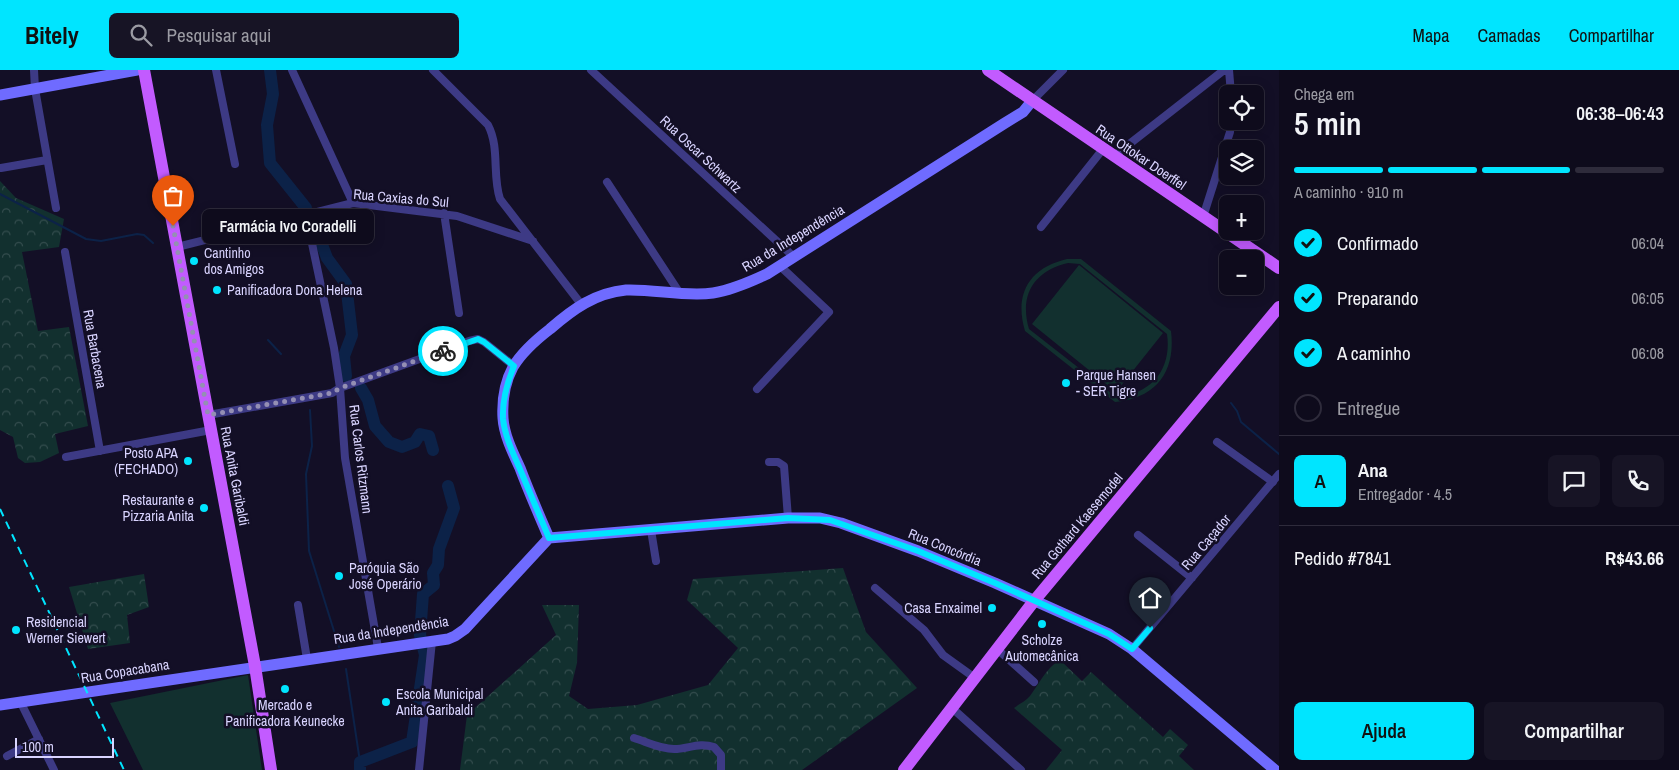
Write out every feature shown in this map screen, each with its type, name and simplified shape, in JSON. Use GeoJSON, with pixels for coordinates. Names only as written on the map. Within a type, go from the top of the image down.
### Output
{"type":"FeatureCollection","features":[{"type":"Feature","properties":{"kind":"main road","name":"Rua Anita Garibaldi"},"geometry":{"type":"LineString","coordinates":[[144,70],[255,666],[271,770]]}},
{"type":"Feature","properties":{"kind":"main road","name":"Rua Ottokar Doerffel"},"geometry":{"type":"LineString","coordinates":[[988,70],[1279,268]]}},
{"type":"Feature","properties":{"kind":"main road","name":"Rua Gothard Kaesemodel"},"geometry":{"type":"LineString","coordinates":[[904,770],[1034,601],[1279,307]]}},
{"type":"Feature","properties":{"kind":"street"},"geometry":{"type":"LineString","coordinates":[[34,70],[35,89],[56,208]]}},
{"type":"Feature","properties":{"kind":"street"},"geometry":{"type":"LineString","coordinates":[[0,95],[137,70]]}},
{"type":"Feature","properties":{"kind":"street"},"geometry":{"type":"LineString","coordinates":[[216,70],[235,164]]}},
{"type":"Feature","properties":{"kind":"street"},"geometry":{"type":"LineString","coordinates":[[292,70],[353,203]]}},
{"type":"Feature","properties":{"kind":"street"},"geometry":{"type":"LineString","coordinates":[[433,70],[488,126],[493,134],[496,183],[500,199],[581,304]]}},
{"type":"Feature","properties":{"kind":"street","name":"Rua Oscar Schwartz"},"geometry":{"type":"LineString","coordinates":[[592,70],[794,257]]}},
{"type":"Feature","properties":{"kind":"street"},"geometry":{"type":"LineString","coordinates":[[1032,101],[1062,70]]}},
{"type":"Feature","properties":{"kind":"street"},"geometry":{"type":"LineString","coordinates":[[1114,156],[1224,70]]}},
{"type":"Feature","properties":{"kind":"street"},"geometry":{"type":"LineString","coordinates":[[1229,70],[1230,85]]}},
{"type":"Feature","properties":{"kind":"street","name":"Rua da Independência"},"geometry":{"type":"LineString","coordinates":[[255,666],[448,639],[460,633],[484,610],[549,538],[507,436],[503,420],[504,402],[507,383],[514,366],[536,340],[581,304],[598,296],[620,291],[713,293],[745,285],[780,266],[1006,123],[1023,112],[1032,101]]}},
{"type":"Feature","properties":{"kind":"street"},"geometry":{"type":"LineString","coordinates":[[1203,217],[1230,130]]}},
{"type":"Feature","properties":{"kind":"street"},"geometry":{"type":"LineString","coordinates":[[1041,227],[1103,149]]}},
{"type":"Feature","properties":{"kind":"street"},"geometry":{"type":"LineString","coordinates":[[1,168],[48,160]]}},
{"type":"Feature","properties":{"kind":"street"},"geometry":{"type":"LineString","coordinates":[[607,182],[679,292]]}},
{"type":"Feature","properties":{"kind":"street","name":"Rua Caxias do Sul"},"geometry":{"type":"LineString","coordinates":[[177,247],[353,203],[444,213],[533,241]]}},
{"type":"Feature","properties":{"kind":"street"},"geometry":{"type":"LineString","coordinates":[[444,213],[459,313]]}},
{"type":"Feature","properties":{"kind":"street","name":"Rua Carlos Ritzmann"},"geometry":{"type":"LineString","coordinates":[[306,215],[334,348],[340,388],[348,478],[378,648]]}},
{"type":"Feature","properties":{"kind":"street","name":"Rua Barbacena"},"geometry":{"type":"LineString","coordinates":[[65,252],[100,451]]}},
{"type":"Feature","properties":{"kind":"street"},"geometry":{"type":"LineString","coordinates":[[757,389],[829,312],[780,266]]}},
{"type":"Feature","properties":{"kind":"street"},"geometry":{"type":"LineString","coordinates":[[208,415],[332,393],[340,388],[478,339],[514,366]]}},
{"type":"Feature","properties":{"kind":"street"},"geometry":{"type":"LineString","coordinates":[[66,457],[211,430]]}},
{"type":"Feature","properties":{"kind":"street"},"geometry":{"type":"LineString","coordinates":[[1217,442],[1273,482]]}},
{"type":"Feature","properties":{"kind":"street"},"geometry":{"type":"LineString","coordinates":[[769,462],[778,462],[784,466],[788,518]]}},
{"type":"Feature","properties":{"kind":"street","name":"Rua Caçador"},"geometry":{"type":"LineString","coordinates":[[1132,649],[1279,474]]}},
{"type":"Feature","properties":{"kind":"street","name":"Rua Concórdia"},"geometry":{"type":"LineString","coordinates":[[549,538],[788,518],[820,518],[841,523],[918,551],[1109,634],[1132,649],[1275,770]]}},
{"type":"Feature","properties":{"kind":"street"},"geometry":{"type":"LineString","coordinates":[[651,530],[656,561]]}},
{"type":"Feature","properties":{"kind":"street"},"geometry":{"type":"LineString","coordinates":[[1138,535],[1192,578]]}},
{"type":"Feature","properties":{"kind":"street"},"geometry":{"type":"LineString","coordinates":[[875,588],[924,630],[943,655],[975,678]]}},
{"type":"Feature","properties":{"kind":"street"},"geometry":{"type":"LineString","coordinates":[[298,605],[307,659]]}},
{"type":"Feature","properties":{"kind":"street"},"geometry":{"type":"LineString","coordinates":[[419,770],[428,642]]}},
{"type":"Feature","properties":{"kind":"street"},"geometry":{"type":"LineString","coordinates":[[997,649],[1034,682]]}},
{"type":"Feature","properties":{"kind":"street","name":"Rua Copacabana"},"geometry":{"type":"LineString","coordinates":[[0,705],[255,666]]}},
{"type":"Feature","properties":{"kind":"street"},"geometry":{"type":"LineString","coordinates":[[20,701],[54,770]]}},
{"type":"Feature","properties":{"kind":"street"},"geometry":{"type":"LineString","coordinates":[[952,708],[1021,770]]}},
{"type":"Feature","properties":{"kind":"street"},"geometry":{"type":"LineString","coordinates":[[634,738],[672,749],[699,744],[714,747],[721,755],[722,770]]}},
{"type":"Feature","properties":{"kind":"street"},"geometry":{"type":"LineString","coordinates":[[7,756],[39,739]]}},
{"type":"Feature","properties":{"kind":"green space"},"geometry":{"type":"Polygon","coordinates":[[[0,181],[16,198],[64,219],[59,247],[22,252],[38,331],[69,327],[88,426],[55,434],[59,453],[40,462],[25,463],[18,458],[13,437],[0,430],[0,181]]]}},
{"type":"Feature","properties":{"kind":"green space"},"geometry":{"type":"Polygon","coordinates":[[[1067,259],[1081,259],[1171,331],[1172,346],[1170,359],[1160,380],[1152,389],[1142,395],[1115,402],[1025,331],[1022,318],[1023,294],[1034,276],[1054,263],[1067,259]],[[1068,263],[1056,267],[1038,278],[1028,295],[1026,305],[1029,329],[1116,397],[1140,391],[1157,378],[1163,369],[1168,347],[1167,334],[1080,264],[1068,263]]]}},
{"type":"Feature","properties":{"kind":"green space"},"geometry":{"type":"Polygon","coordinates":[[[1079,265],[1163,333],[1116,392],[1032,324],[1079,265]]]}},
{"type":"Feature","properties":{"kind":"green space"},"geometry":{"type":"Polygon","coordinates":[[[843,568],[866,632],[917,688],[802,770],[460,770],[467,715],[556,635],[542,605],[579,605],[577,663],[569,696],[588,709],[637,705],[708,685],[738,648],[687,600],[693,579],[843,568]]]}},
{"type":"Feature","properties":{"kind":"green space"},"geometry":{"type":"Polygon","coordinates":[[[144,574],[149,607],[127,615],[130,643],[88,649],[69,587],[144,574]]]}},
{"type":"Feature","properties":{"kind":"green space"},"geometry":{"type":"Polygon","coordinates":[[[1060,660],[1082,681],[1091,672],[1163,737],[1170,729],[1188,745],[1179,756],[1194,770],[1046,770],[1062,750],[1014,708],[1028,698],[1047,672],[1060,660]]]}},
{"type":"Feature","properties":{"kind":"green space"},"geometry":{"type":"Polygon","coordinates":[[[248,675],[262,770],[143,770],[110,703],[248,675]]]}},
{"type":"Feature","properties":{"kind":"waterway"},"geometry":{"type":"LineString","coordinates":[[270,70],[273,94],[267,125],[270,163],[306,208]]}},
{"type":"Feature","properties":{"kind":"waterway"},"geometry":{"type":"LineString","coordinates":[[0,194],[86,239],[101,241],[137,234],[144,235],[153,243]]}},
{"type":"Feature","properties":{"kind":"waterway"},"geometry":{"type":"LineString","coordinates":[[316,229],[327,258],[346,284],[352,335],[344,356],[346,376]]}},
{"type":"Feature","properties":{"kind":"waterway"},"geometry":{"type":"LineString","coordinates":[[268,340],[281,354]]}},
{"type":"Feature","properties":{"kind":"waterway"},"geometry":{"type":"LineString","coordinates":[[361,388],[368,400],[375,426],[389,442],[402,447],[415,442],[420,434],[429,436],[433,450]]}},
{"type":"Feature","properties":{"kind":"waterway"},"geometry":{"type":"LineString","coordinates":[[1231,403],[1237,411],[1241,422],[1279,454]]}},
{"type":"Feature","properties":{"kind":"waterway"},"geometry":{"type":"LineString","coordinates":[[310,410],[312,446],[306,474],[309,551],[339,647]]}},
{"type":"Feature","properties":{"kind":"waterway"},"geometry":{"type":"LineString","coordinates":[[360,770],[360,762],[412,742],[425,655],[420,635],[423,594],[434,585],[433,573],[438,565],[439,549],[454,508],[448,486]]}},
{"type":"Feature","properties":{"kind":"waterway"},"geometry":{"type":"LineString","coordinates":[[346,669],[360,762]]}},
{"type":"Feature","properties":{"kind":"railway"},"geometry":{"type":"LineString","coordinates":[[0,509],[124,770]]}},
{"type":"Feature","properties":{"kind":"way so far"},"geometry":{"type":"LineString","coordinates":[[173,226],[208,415],[332,393],[340,388],[443,351]]}},
{"type":"Feature","properties":{"kind":"place","name":"Farmácia Ivo Coradelli"},"geometry":{"type":"Point","coordinates":[173,226]}},
{"type":"Feature","properties":{"kind":"place","name":"Cantinho dos Amigos"},"geometry":{"type":"Point","coordinates":[194,261]}},
{"type":"Feature","properties":{"kind":"place","name":"Panificadora Dona Helena"},"geometry":{"type":"Point","coordinates":[217,290]}},
{"type":"Feature","properties":{"kind":"place","name":"Parque Hansen - SER Tigre"},"geometry":{"type":"Point","coordinates":[1066,383]}},
{"type":"Feature","properties":{"kind":"place","name":"Posto APA (FECHADO)"},"geometry":{"type":"Point","coordinates":[188,461]}},
{"type":"Feature","properties":{"kind":"place","name":"Restaurante e Pizzaria Anita"},"geometry":{"type":"Point","coordinates":[204,508]}},
{"type":"Feature","properties":{"kind":"place","name":"Paróquia São José Operário"},"geometry":{"type":"Point","coordinates":[339,576]}},
{"type":"Feature","properties":{"kind":"place","name":"Casa Enxaimel"},"geometry":{"type":"Point","coordinates":[992,608]}},
{"type":"Feature","properties":{"kind":"place","name":"Scholze Automecânica"},"geometry":{"type":"Point","coordinates":[1042,624]}},
{"type":"Feature","properties":{"kind":"place","name":"Residencial Werner Siewert"},"geometry":{"type":"Point","coordinates":[16,630]}},
{"type":"Feature","properties":{"kind":"place","name":"Mercado e Panificadora Keunecke"},"geometry":{"type":"Point","coordinates":[285,689]}},
{"type":"Feature","properties":{"kind":"place","name":"Escola Municipal Anita Garibaldi"},"geometry":{"type":"Point","coordinates":[386,702]}},
{"type":"Feature","properties":{"kind":"route"},"geometry":{"type":"LineString","coordinates":[[443,351],[478,339],[514,366],[507,383],[503,420],[516,460],[549,538],[788,518],[820,518],[841,523],[918,551],[995,583],[1109,634],[1132,649],[1150,628]]}}]}
